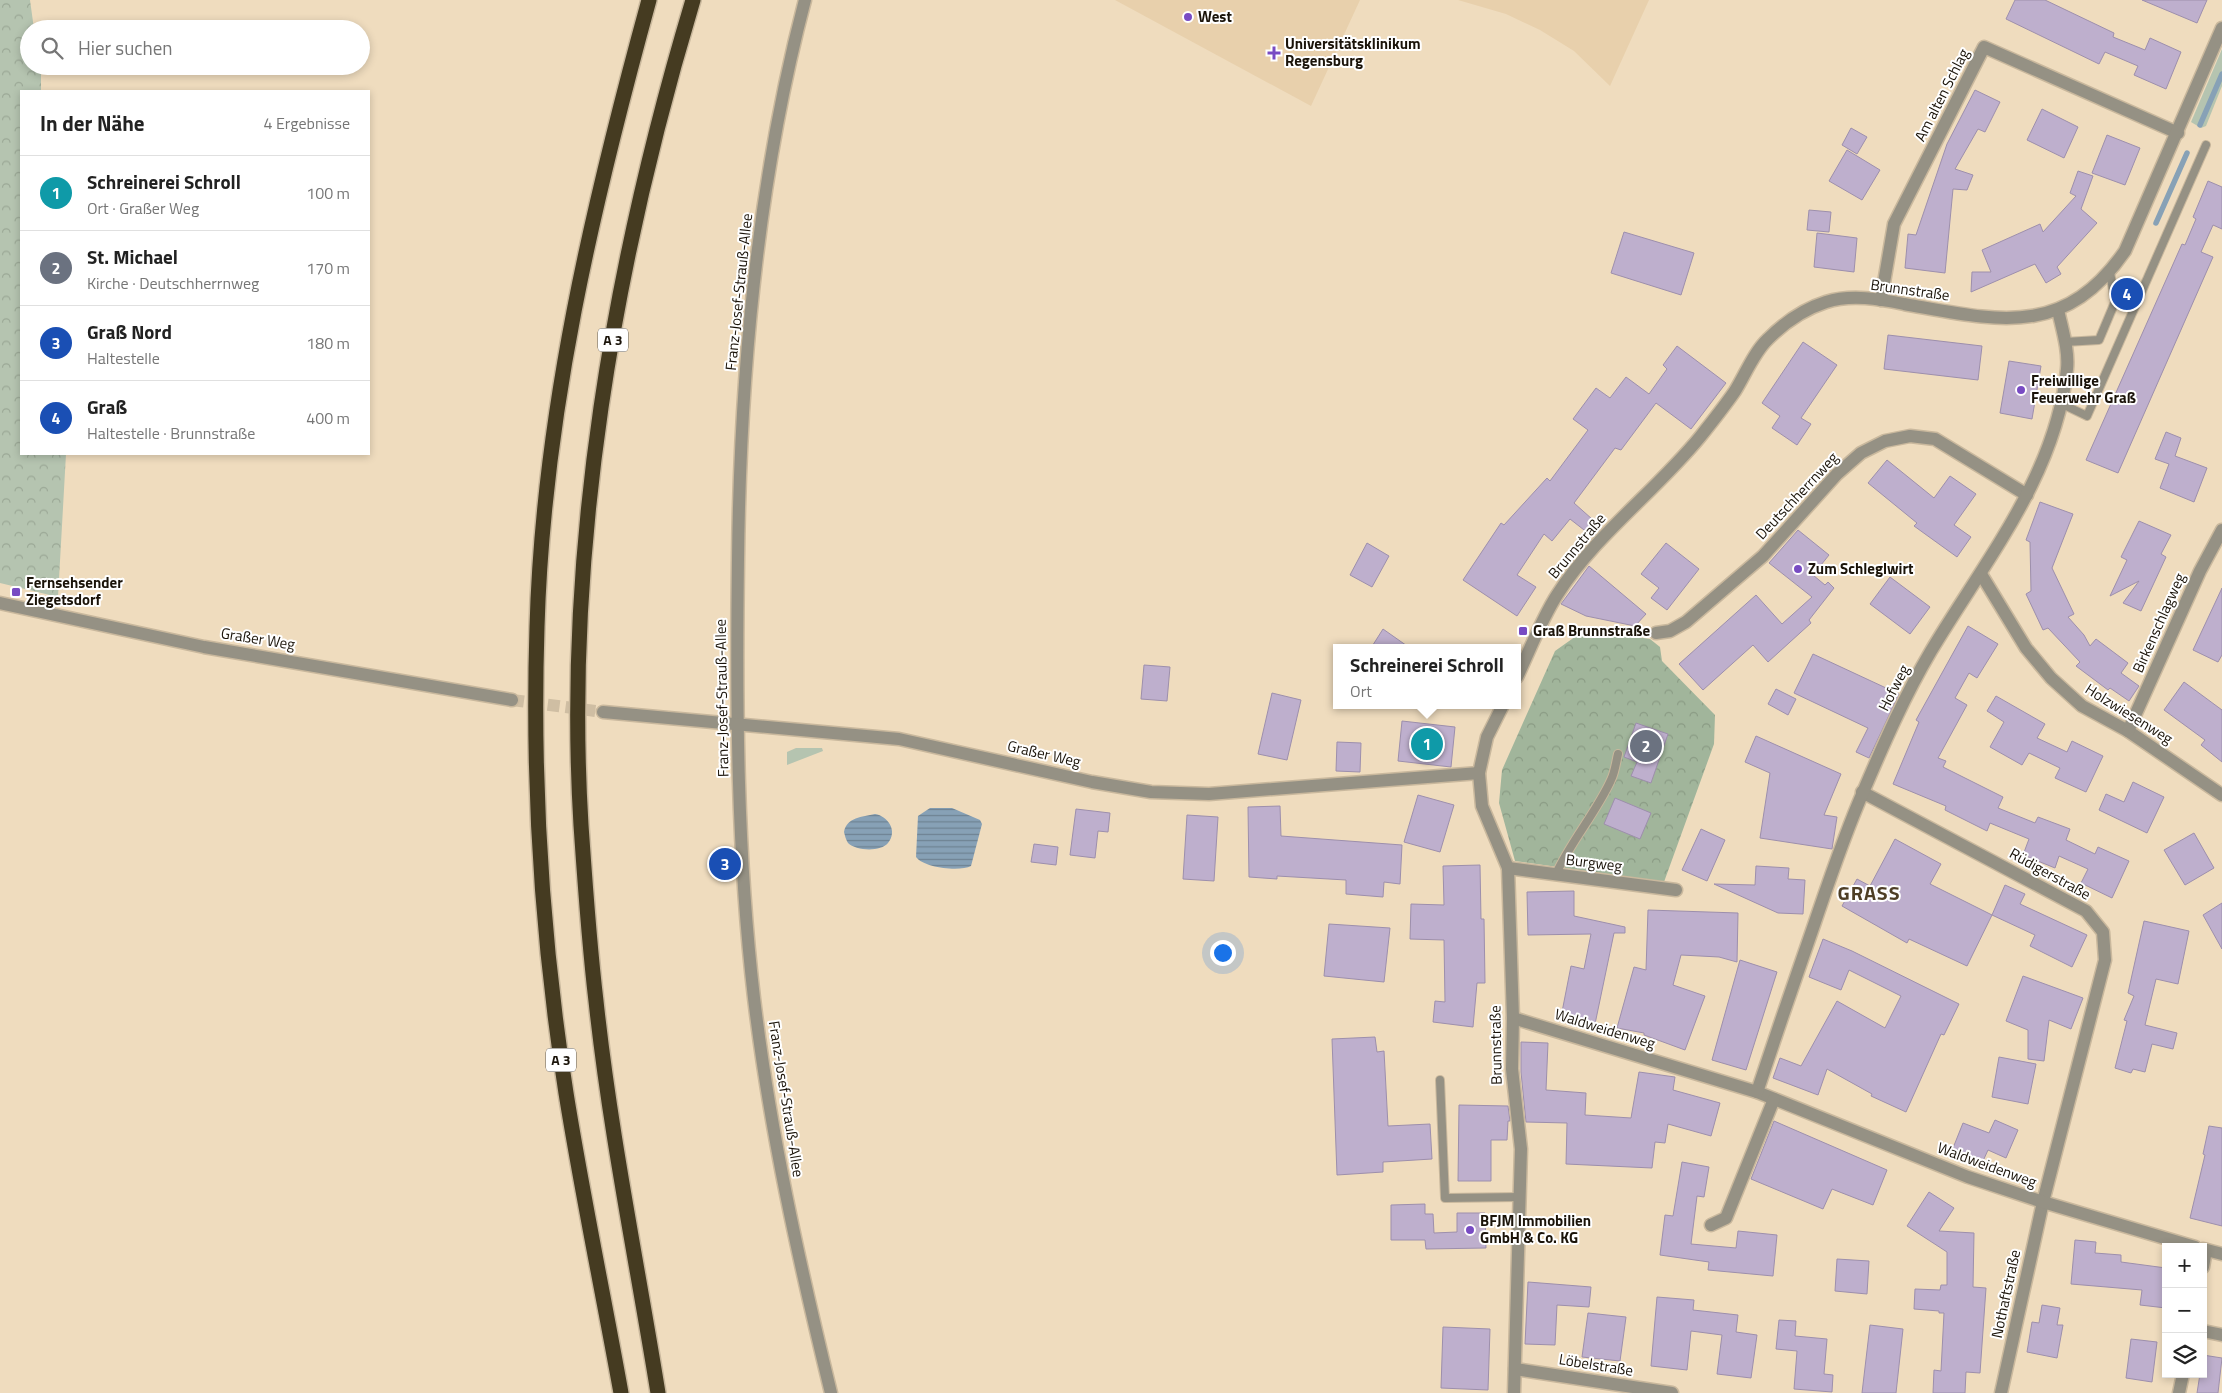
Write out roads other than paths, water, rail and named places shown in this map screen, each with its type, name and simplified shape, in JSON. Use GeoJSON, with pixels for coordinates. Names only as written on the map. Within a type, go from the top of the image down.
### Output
{"type":"FeatureCollection","features":[{"type":"Feature","properties":{"kind":"highway","name":"A 3"},"geometry":{"type":"LineString","coordinates":[[621,1393],[566,1095],[555,1012],[539,828],[537,623],[543,542],[563,373],[602,180],[649,0]]}},
{"type":"Feature","properties":{"kind":"highway","name":"A 3"},"geometry":{"type":"LineString","coordinates":[[658,1393],[608,1094],[596,1002],[581,821],[578,728],[580,620],[598,434],[612,346],[631,246],[693,0]]}},
{"type":"Feature","properties":{"kind":"street","name":"Franz-Josef-Strauß-Allee"},"geometry":{"type":"LineString","coordinates":[[805,0],[792,50],[780,111],[755,263],[739,473],[738,724],[743,848],[756,1007],[781,1173],[797,1255],[831,1393]]}},
{"type":"Feature","properties":{"kind":"street","name":"Brunnstraße"},"geometry":{"type":"LineString","coordinates":[[1521,669],[1556,596],[1575,570],[1602,538],[1699,438],[1734,392],[1766,341],[1807,310],[1828,302],[1856,298],[2001,318],[2027,318],[2058,310],[2095,288],[2110,272],[2124,251],[2178,132],[2222,28]]}},
{"type":"Feature","properties":{"kind":"street","name":"Am alten Schlag"},"geometry":{"type":"LineString","coordinates":[[1881,300],[1894,224],[1984,47],[2178,132]]}},
{"type":"Feature","properties":{"kind":"street","name":"Hofweg"},"geometry":{"type":"LineString","coordinates":[[1756,1092],[1837,858],[1862,792],[1930,653],[1981,574],[2026,495],[2054,435],[2067,368],[2065,342],[2058,310]]}},
{"type":"Feature","properties":{"kind":"street","name":"Deutschherrnweg"},"geometry":{"type":"LineString","coordinates":[[1656,632],[1670,631],[1686,622],[1763,556],[1837,474],[1861,453],[1885,441],[1910,436],[1935,439],[2026,495]]}},
{"type":"Feature","properties":{"kind":"street","name":"Birkenschlagweg"},"geometry":{"type":"LineString","coordinates":[[2128,731],[2200,570],[2222,530]]}},
{"type":"Feature","properties":{"kind":"street","name":"Holzwiesenweg"},"geometry":{"type":"LineString","coordinates":[[1981,574],[2026,648],[2051,678],[2082,706],[2128,731],[2222,795]]}},
{"type":"Feature","properties":{"kind":"street","name":"Graßer Weg"},"geometry":{"type":"LineString","coordinates":[[0,603],[204,647],[512,700]]}},
{"type":"Feature","properties":{"kind":"street","name":"Brunnstraße"},"geometry":{"type":"LineString","coordinates":[[1501,709],[1487,737],[1479,773],[1482,806],[1508,868],[1513,1018],[1512,1069],[1514,1106],[1521,1149],[1514,1393]]}},
{"type":"Feature","properties":{"kind":"street","name":"Graßer Weg"},"geometry":{"type":"LineString","coordinates":[[603,712],[899,739],[1092,782],[1151,792],[1209,794],[1479,773]]}},
{"type":"Feature","properties":{"kind":"street","name":"Rüdigerstraße"},"geometry":{"type":"LineString","coordinates":[[1862,792],[2086,911],[2102,932],[2105,960],[2043,1202]]}},
{"type":"Feature","properties":{"kind":"street","name":"Burgweg"},"geometry":{"type":"LineString","coordinates":[[1508,868],[1676,890]]}},
{"type":"Feature","properties":{"kind":"street","name":"Waldweidenweg"},"geometry":{"type":"LineString","coordinates":[[1513,1018],[1756,1092],[1968,1178],[2182,1243]]}},
{"type":"Feature","properties":{"kind":"street"},"geometry":{"type":"LineString","coordinates":[[1711,1225],[1726,1218],[1774,1099]]}},
{"type":"Feature","properties":{"kind":"street","name":"Nothaftstraße"},"geometry":{"type":"LineString","coordinates":[[2001,1393],[2043,1202]]}},
{"type":"Feature","properties":{"kind":"street","name":"Waldweidenweg"},"geometry":{"type":"LineString","coordinates":[[2207,1250],[2222,1254]]}},
{"type":"Feature","properties":{"kind":"street"},"geometry":{"type":"LineString","coordinates":[[2207,1332],[2222,1335]]}},
{"type":"Feature","properties":{"kind":"street","name":"Löbelstraße"},"geometry":{"type":"LineString","coordinates":[[1515,1369],[1672,1393]]}},
{"type":"Feature","properties":{"kind":"street"},"geometry":{"type":"LineString","coordinates":[[2179,1393],[2182,1378]]}},
{"type":"Feature","properties":{"kind":"lane"},"geometry":{"type":"LineString","coordinates":[[2060,403],[2087,416],[2206,145]]}},
{"type":"Feature","properties":{"kind":"lane"},"geometry":{"type":"LineString","coordinates":[[2065,342],[2099,340],[2115,302],[2110,272]]}},
{"type":"Feature","properties":{"kind":"lane"},"geometry":{"type":"LineString","coordinates":[[1556,874],[1566,852],[1578,837],[1611,780],[1618,754]]}},
{"type":"Feature","properties":{"kind":"lane"},"geometry":{"type":"LineString","coordinates":[[1440,1080],[1445,1198],[1520,1198]]}},
{"type":"Feature","properties":{"kind":"water"},"geometry":{"type":"Polygon","coordinates":[[[930,808],[952,808],[980,820],[982,824],[971,866],[959,869],[942,868],[926,864],[916,857],[918,816],[930,808]]]}},
{"type":"Feature","properties":{"kind":"water"},"geometry":{"type":"Polygon","coordinates":[[[875,814],[884,818],[892,829],[891,838],[888,843],[880,848],[862,849],[848,843],[844,832],[848,823],[875,814]]]}},
{"type":"Feature","properties":{"kind":"waterway"},"geometry":{"type":"LineString","coordinates":[[2200,125],[2222,74]]}},
{"type":"Feature","properties":{"kind":"waterway"},"geometry":{"type":"LineString","coordinates":[[2156,223],[2187,153]]}},
{"type":"Feature","properties":{"kind":"tunnel"},"geometry":{"type":"LineString","coordinates":[[512,700],[603,712]]}},
{"type":"Feature","properties":{"kind":"place","name":"West"},"geometry":{"type":"Point","coordinates":[1188,17]}},
{"type":"Feature","properties":{"kind":"place","name":"Universitätsklinikum Regensburg"},"geometry":{"type":"Point","coordinates":[1274,53]}},
{"type":"Feature","properties":{"kind":"place","name":"Graß"},"geometry":{"type":"Point","coordinates":[2127,294]}},
{"type":"Feature","properties":{"kind":"place","name":"Freiwillige Feuerwehr Graß"},"geometry":{"type":"Point","coordinates":[2021,390]}},
{"type":"Feature","properties":{"kind":"place","name":"Zum Schleglwirt"},"geometry":{"type":"Point","coordinates":[1798,569]}},
{"type":"Feature","properties":{"kind":"place","name":"Fernsehsender Ziegetsdorf"},"geometry":{"type":"Point","coordinates":[16,592]}},
{"type":"Feature","properties":{"kind":"place","name":"Graß Brunnstraße"},"geometry":{"type":"Point","coordinates":[1523,631]}},
{"type":"Feature","properties":{"kind":"place","name":"Schreinerei Schroll"},"geometry":{"type":"Point","coordinates":[1427,744]}},
{"type":"Feature","properties":{"kind":"place","name":"St. Michael"},"geometry":{"type":"Point","coordinates":[1646,746]}},
{"type":"Feature","properties":{"kind":"place","name":"Graß Nord"},"geometry":{"type":"Point","coordinates":[725,864]}},
{"type":"Feature","properties":{"kind":"place","name":"BFJM Immobilien GmbH & Co. KG"},"geometry":{"type":"Point","coordinates":[1470,1230]}},
{"type":"Feature","properties":{"kind":"district","name":"GRASS"},"geometry":{"type":"Point","coordinates":[1869,893]}}]}
